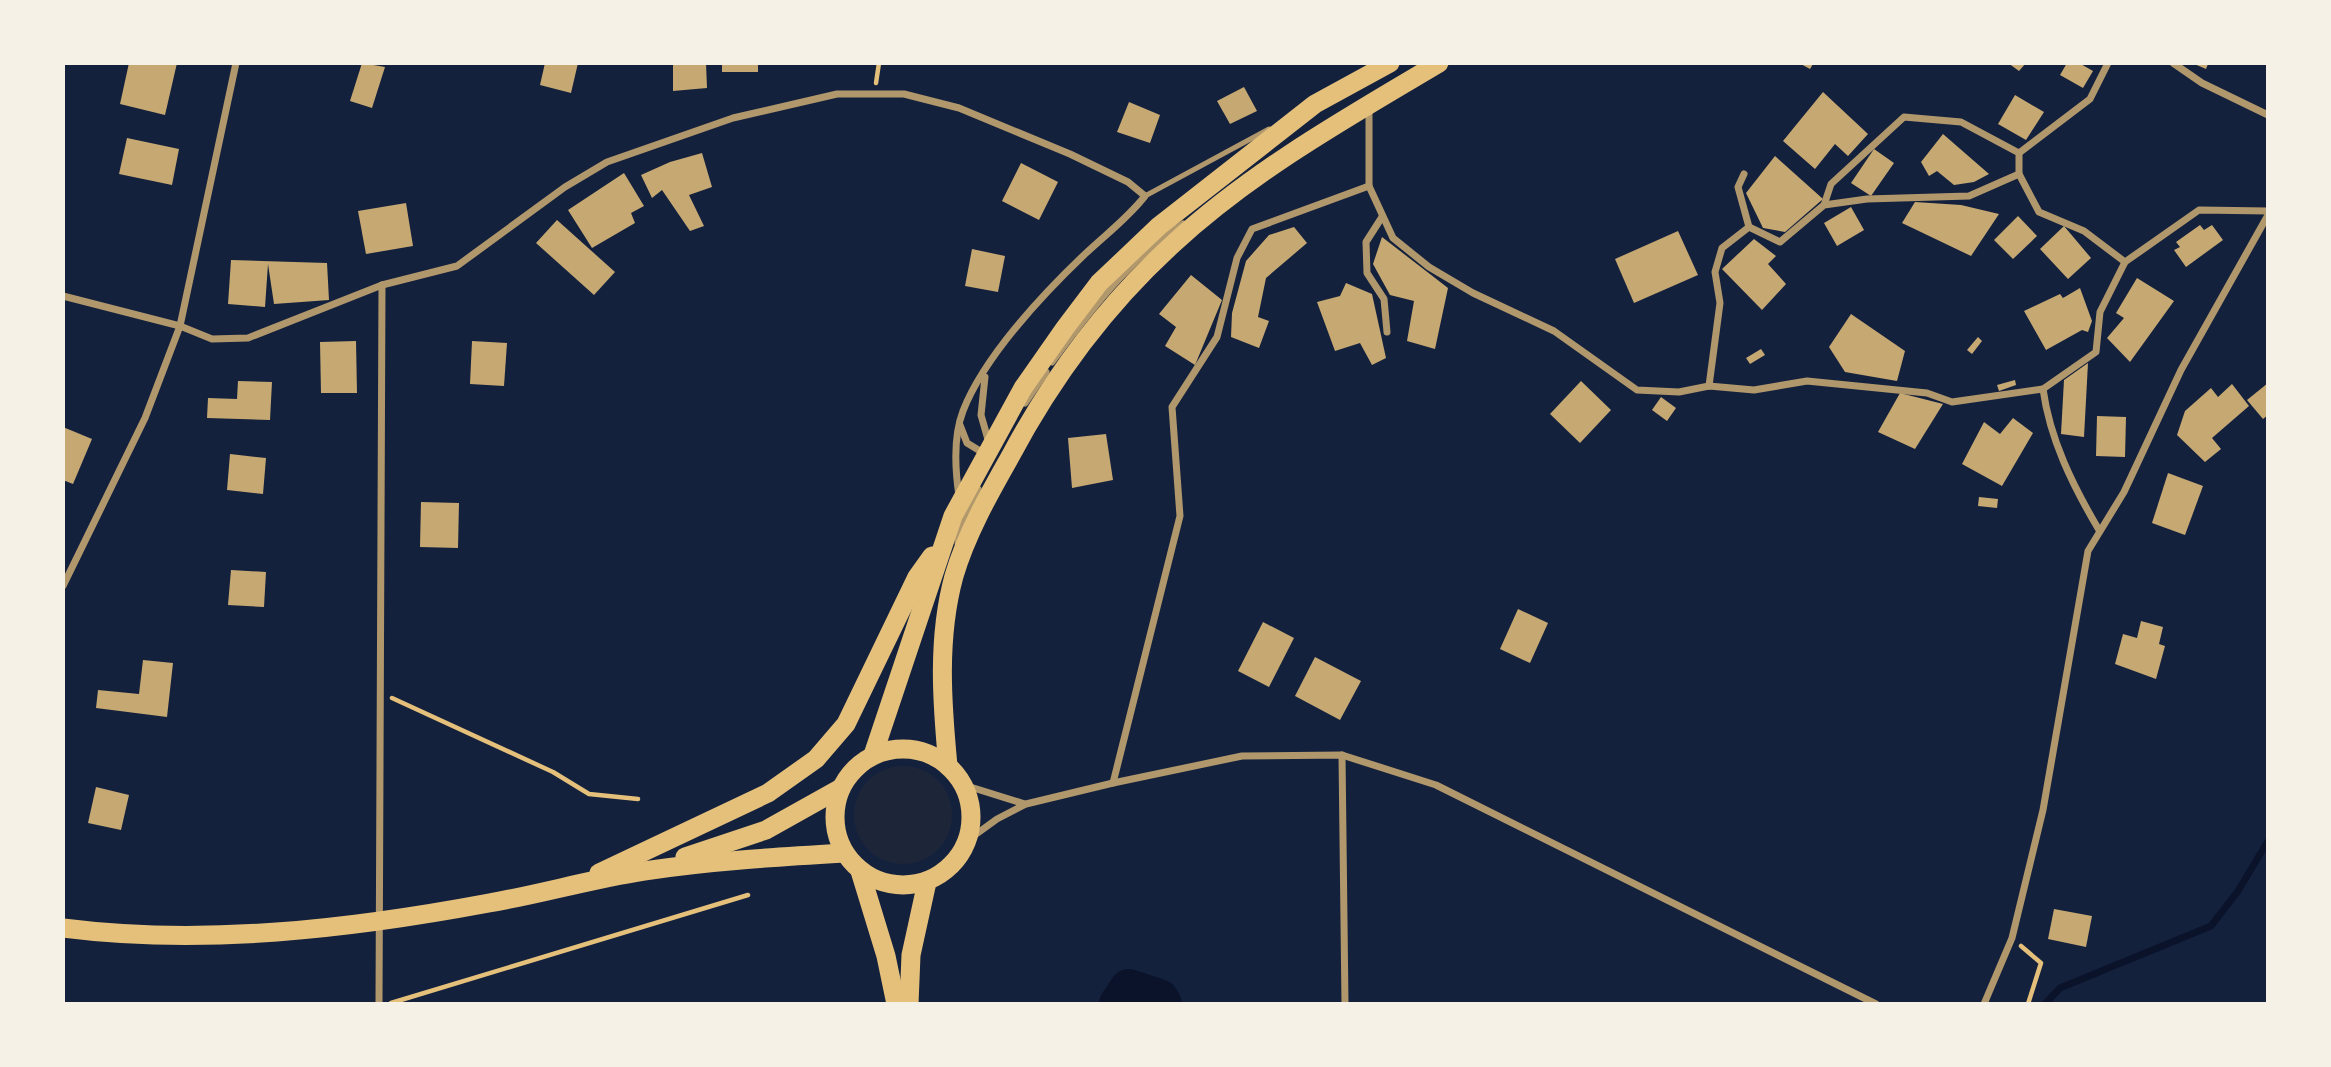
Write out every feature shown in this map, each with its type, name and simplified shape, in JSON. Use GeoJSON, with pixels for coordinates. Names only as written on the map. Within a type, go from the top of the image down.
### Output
{"type":"FeatureCollection","features":[{"type":"Feature","properties":{"kind":"highway"},"geometry":{"type":"LineString","coordinates":[[948,766],[942,673],[954,576],[983,505],[1041,399],[1119,299],[1174,243],[1253,181],[1369,104],[1439,63]]}},
{"type":"Feature","properties":{"kind":"highway"},"geometry":{"type":"LineString","coordinates":[[873,755],[943,542],[960,501],[1023,388],[1099,283],[1159,226],[1315,104],[1388,64]]}},
{"type":"Feature","properties":{"kind":"highway"},"geometry":{"type":"LineString","coordinates":[[577,885],[768,793],[816,759],[846,724],[917,577],[943,542]]}},
{"type":"Feature","properties":{"kind":"highway"},"geometry":{"type":"LineString","coordinates":[[892,749],[912,749],[932,755],[948,766],[964,785],[970,803],[972,821],[968,840],[959,858],[945,873],[927,882],[904,886],[881,883],[860,871],[844,853],[835,821],[841,788],[854,769],[873,755],[892,749]]}},
{"type":"Feature","properties":{"kind":"highway"},"geometry":{"type":"LineString","coordinates":[[641,872],[766,830],[841,788]]}},
{"type":"Feature","properties":{"kind":"highway"},"geometry":{"type":"LineString","coordinates":[[72,929],[211,934],[343,925],[421,915],[641,872],[727,860],[844,853]]}},
{"type":"Feature","properties":{"kind":"highway"},"geometry":{"type":"LineString","coordinates":[[860,871],[886,956],[896,1004]]}},
{"type":"Feature","properties":{"kind":"highway"},"geometry":{"type":"LineString","coordinates":[[909,1004],[911,955],[927,882]]}},
{"type":"Feature","properties":{"kind":"street"},"geometry":{"type":"LineString","coordinates":[[63,586],[145,418],[180,326],[236,63]]}},
{"type":"Feature","properties":{"kind":"street"},"geometry":{"type":"LineString","coordinates":[[2019,153],[2090,99],[2108,63]]}},
{"type":"Feature","properties":{"kind":"street"},"geometry":{"type":"LineString","coordinates":[[2173,63],[2203,83],[2268,115]]}},
{"type":"Feature","properties":{"kind":"street"},"geometry":{"type":"LineString","coordinates":[[63,296],[180,326],[212,339],[248,338],[382,285],[457,266],[565,187],[607,162],[733,118],[837,93],[904,94],[959,108],[1070,154],[1128,182],[1145,196],[1130,215],[1068,270],[987,369],[962,411],[956,460],[960,501]]}},
{"type":"Feature","properties":{"kind":"street"},"geometry":{"type":"LineString","coordinates":[[1369,104],[1368,186],[1394,238],[1429,267],[1473,293],[1554,331],[1637,390],[1679,392],[1709,386],[1754,390],[1807,381],[1927,393],[1952,402],[2043,389],[2096,352],[2100,312],[2125,262],[2199,210],[2268,213],[2182,370],[2124,492],[2088,551],[2043,810],[2012,938],[1984,1004]]}},
{"type":"Feature","properties":{"kind":"street"},"geometry":{"type":"LineString","coordinates":[[1749,228],[1780,242],[1824,205],[1831,184],[1904,117],[1961,122],[2019,153]]}},
{"type":"Feature","properties":{"kind":"street"},"geometry":{"type":"LineString","coordinates":[[2019,153],[2019,174],[2039,212],[2084,231],[2125,262]]}},
{"type":"Feature","properties":{"kind":"street"},"geometry":{"type":"LineString","coordinates":[[1744,174],[1738,187],[1749,228]]}},
{"type":"Feature","properties":{"kind":"street"},"geometry":{"type":"LineString","coordinates":[[1824,205],[1867,199],[1969,196],[2019,174]]}},
{"type":"Feature","properties":{"kind":"street"},"geometry":{"type":"LineString","coordinates":[[1112,783],[1180,516],[1172,407],[1217,337],[1237,258],[1252,229],[1368,186]]}},
{"type":"Feature","properties":{"kind":"street"},"geometry":{"type":"LineString","coordinates":[[954,576],[960,529],[990,451],[1006,438],[1054,360],[1130,268],[1158,240],[1188,221],[1213,213]]}},
{"type":"Feature","properties":{"kind":"street"},"geometry":{"type":"LineString","coordinates":[[1382,217],[1366,242],[1367,272],[1384,299],[1387,331]]}},
{"type":"Feature","properties":{"kind":"street"},"geometry":{"type":"LineString","coordinates":[[1709,386],[1720,303],[1715,272],[1722,248],[1749,228]]}},
{"type":"Feature","properties":{"kind":"street"},"geometry":{"type":"LineString","coordinates":[[379,1004],[382,285]]}},
{"type":"Feature","properties":{"kind":"street"},"geometry":{"type":"LineString","coordinates":[[987,369],[981,415],[990,451]]}},
{"type":"Feature","properties":{"kind":"street"},"geometry":{"type":"LineString","coordinates":[[2043,389],[2047,417],[2074,487],[2099,530]]}},
{"type":"Feature","properties":{"kind":"street"},"geometry":{"type":"LineString","coordinates":[[960,424],[967,443],[990,451]]}},
{"type":"Feature","properties":{"kind":"street"},"geometry":{"type":"LineString","coordinates":[[1342,755],[1345,1004]]}},
{"type":"Feature","properties":{"kind":"street"},"geometry":{"type":"LineString","coordinates":[[968,840],[997,819],[1026,804],[1112,783],[1242,756],[1342,755],[1436,785],[1876,1004]]}},
{"type":"Feature","properties":{"kind":"street"},"geometry":{"type":"LineString","coordinates":[[964,785],[1026,804]]}},
{"type":"Feature","properties":{"kind":"lane"},"geometry":{"type":"LineString","coordinates":[[1145,196],[1315,104]]}},
{"type":"Feature","properties":{"kind":"path"},"geometry":{"type":"LineString","coordinates":[[380,692],[553,772],[589,794],[638,799]]}},
{"type":"Feature","properties":{"kind":"path"},"geometry":{"type":"LineString","coordinates":[[388,1004],[748,895]]}},
{"type":"Feature","properties":{"kind":"path"},"geometry":{"type":"LineString","coordinates":[[2012,938],[2041,963],[2028,1004]]}},
{"type":"Feature","properties":{"kind":"shaded area"},"geometry":{"type":"Polygon","coordinates":[[[903,766],[922,769],[938,780],[949,796],[952,815],[949,834],[938,850],[922,861],[903,864],[884,861],[868,850],[857,834],[854,815],[857,796],[868,780],[884,769],[903,766]]]}},
{"type":"Feature","properties":{"kind":"building"},"geometry":{"type":"Polygon","coordinates":[[[129,63],[177,63],[165,115],[120,104],[129,63]]]}},
{"type":"Feature","properties":{"kind":"building"},"geometry":{"type":"Polygon","coordinates":[[[362,63],[385,67],[372,108],[350,101],[362,63]]]}},
{"type":"Feature","properties":{"kind":"building"},"geometry":{"type":"Polygon","coordinates":[[[545,63],[578,63],[571,93],[540,85],[545,63]]]}},
{"type":"Feature","properties":{"kind":"building"},"geometry":{"type":"Polygon","coordinates":[[[673,63],[706,63],[707,88],[673,91],[673,63]]]}},
{"type":"Feature","properties":{"kind":"building"},"geometry":{"type":"Polygon","coordinates":[[[722,63],[758,63],[758,72],[722,72],[722,63]]]}},
{"type":"Feature","properties":{"kind":"building"},"geometry":{"type":"Polygon","coordinates":[[[1799,63],[1812,63],[1813,64],[1810,69],[1799,63]]]}},
{"type":"Feature","properties":{"kind":"building"},"geometry":{"type":"Polygon","coordinates":[[[2008,63],[2026,63],[2019,71],[2008,63]]]}},
{"type":"Feature","properties":{"kind":"building"},"geometry":{"type":"Polygon","coordinates":[[[2067,63],[2079,63],[2093,71],[2083,88],[2060,75],[2067,63]]]}},
{"type":"Feature","properties":{"kind":"building"},"geometry":{"type":"Polygon","coordinates":[[[2192,63],[2206,63],[2208,64],[2206,69],[2192,63]]]}},
{"type":"Feature","properties":{"kind":"building"},"geometry":{"type":"Polygon","coordinates":[[[1244,87],[1257,111],[1230,124],[1217,101],[1244,87]]]}},
{"type":"Feature","properties":{"kind":"building"},"geometry":{"type":"Polygon","coordinates":[[[1823,92],[1868,134],[1848,156],[1835,144],[1815,169],[1783,141],[1823,92]]]}},
{"type":"Feature","properties":{"kind":"building"},"geometry":{"type":"Polygon","coordinates":[[[2015,95],[2044,112],[2026,140],[1998,124],[2015,95]]]}},
{"type":"Feature","properties":{"kind":"building"},"geometry":{"type":"Polygon","coordinates":[[[1129,102],[1160,115],[1150,143],[1117,132],[1129,102]]]}},
{"type":"Feature","properties":{"kind":"building"},"geometry":{"type":"Polygon","coordinates":[[[1943,134],[1989,174],[1974,182],[1954,185],[1937,171],[1929,176],[1921,162],[1943,134]]]}},
{"type":"Feature","properties":{"kind":"building"},"geometry":{"type":"Polygon","coordinates":[[[127,138],[179,149],[172,185],[119,174],[127,138]]]}},
{"type":"Feature","properties":{"kind":"building"},"geometry":{"type":"Polygon","coordinates":[[[1874,149],[1894,163],[1871,196],[1851,183],[1874,149]]]}},
{"type":"Feature","properties":{"kind":"building"},"geometry":{"type":"Polygon","coordinates":[[[702,153],[712,187],[689,195],[704,226],[690,231],[662,190],[652,198],[641,175],[670,162],[702,153]]]}},
{"type":"Feature","properties":{"kind":"building"},"geometry":{"type":"Polygon","coordinates":[[[1775,156],[1823,199],[1785,232],[1763,228],[1746,193],[1775,156]]]}},
{"type":"Feature","properties":{"kind":"building"},"geometry":{"type":"Polygon","coordinates":[[[1021,163],[1058,182],[1039,220],[1002,201],[1021,163]]]}},
{"type":"Feature","properties":{"kind":"building"},"geometry":{"type":"Polygon","coordinates":[[[624,173],[644,206],[631,213],[635,223],[592,248],[568,210],[624,173]]]}},
{"type":"Feature","properties":{"kind":"building"},"geometry":{"type":"Polygon","coordinates":[[[1915,202],[1961,205],[1999,214],[1971,256],[1902,223],[1915,202]]]}},
{"type":"Feature","properties":{"kind":"building"},"geometry":{"type":"Polygon","coordinates":[[[406,203],[413,246],[366,254],[358,211],[406,203]]]}},
{"type":"Feature","properties":{"kind":"building"},"geometry":{"type":"Polygon","coordinates":[[[1851,207],[1864,230],[1837,246],[1824,223],[1851,207]]]}},
{"type":"Feature","properties":{"kind":"building"},"geometry":{"type":"Polygon","coordinates":[[[2018,216],[2037,236],[2013,259],[1994,240],[2018,216]]]}},
{"type":"Feature","properties":{"kind":"building"},"geometry":{"type":"Polygon","coordinates":[[[557,220],[615,272],[594,295],[536,243],[557,220]]]}},
{"type":"Feature","properties":{"kind":"building"},"geometry":{"type":"Polygon","coordinates":[[[2200,225],[2204,230],[2212,225],[2223,240],[2186,267],[2174,250],[2180,247],[2176,242],[2200,225]]]}},
{"type":"Feature","properties":{"kind":"building"},"geometry":{"type":"Polygon","coordinates":[[[2064,226],[2091,258],[2068,279],[2040,249],[2064,226]]]}},
{"type":"Feature","properties":{"kind":"building"},"geometry":{"type":"Polygon","coordinates":[[[1294,227],[1307,243],[1266,278],[1258,317],[1269,321],[1259,348],[1231,337],[1232,313],[1246,261],[1269,235],[1294,227]]]}},
{"type":"Feature","properties":{"kind":"building"},"geometry":{"type":"Polygon","coordinates":[[[1678,231],[1698,275],[1634,303],[1615,259],[1678,231]]]}},
{"type":"Feature","properties":{"kind":"building"},"geometry":{"type":"Polygon","coordinates":[[[1382,237],[1448,288],[1435,349],[1407,341],[1414,301],[1390,295],[1373,264],[1382,237]]]}},
{"type":"Feature","properties":{"kind":"building"},"geometry":{"type":"Polygon","coordinates":[[[1754,239],[1776,256],[1768,264],[1786,284],[1762,310],[1722,269],[1754,239]]]}},
{"type":"Feature","properties":{"kind":"building"},"geometry":{"type":"Polygon","coordinates":[[[972,249],[1005,256],[998,292],[965,286],[972,249]]]}},
{"type":"Feature","properties":{"kind":"building"},"geometry":{"type":"Polygon","coordinates":[[[231,260],[327,263],[329,300],[274,304],[268,264],[265,307],[228,304],[231,260]]]}},
{"type":"Feature","properties":{"kind":"building"},"geometry":{"type":"Polygon","coordinates":[[[1191,275],[1222,300],[1195,365],[1165,346],[1176,327],[1159,314],[1191,275]]]}},
{"type":"Feature","properties":{"kind":"building"},"geometry":{"type":"Polygon","coordinates":[[[2137,278],[2174,301],[2130,362],[2107,338],[2124,318],[2116,313],[2137,278]]]}},
{"type":"Feature","properties":{"kind":"building"},"geometry":{"type":"Polygon","coordinates":[[[1346,283],[1372,294],[1386,358],[1372,365],[1360,343],[1335,351],[1317,302],[1340,296],[1346,283]]]}},
{"type":"Feature","properties":{"kind":"building"},"geometry":{"type":"Polygon","coordinates":[[[2080,288],[2092,321],[2088,332],[2082,330],[2046,350],[2024,311],[2060,294],[2063,298],[2080,288]]]}},
{"type":"Feature","properties":{"kind":"building"},"geometry":{"type":"Polygon","coordinates":[[[1851,314],[1905,351],[1897,381],[1845,372],[1829,347],[1851,314]]]}},
{"type":"Feature","properties":{"kind":"building"},"geometry":{"type":"Polygon","coordinates":[[[1978,337],[1982,341],[1972,354],[1967,350],[1978,337]]]}},
{"type":"Feature","properties":{"kind":"building"},"geometry":{"type":"Polygon","coordinates":[[[356,341],[357,393],[321,393],[320,342],[356,341]]]}},
{"type":"Feature","properties":{"kind":"building"},"geometry":{"type":"Polygon","coordinates":[[[472,341],[507,343],[504,386],[470,384],[472,341]]]}},
{"type":"Feature","properties":{"kind":"building"},"geometry":{"type":"Polygon","coordinates":[[[1761,349],[1765,355],[1750,364],[1746,358],[1761,349]]]}},
{"type":"Feature","properties":{"kind":"building"},"geometry":{"type":"Polygon","coordinates":[[[2088,363],[2084,437],[2061,434],[2064,380],[2088,363]]]}},
{"type":"Feature","properties":{"kind":"building"},"geometry":{"type":"Polygon","coordinates":[[[2015,380],[2016,385],[1999,391],[1997,385],[2015,380]]]}},
{"type":"Feature","properties":{"kind":"building"},"geometry":{"type":"Polygon","coordinates":[[[238,381],[272,382],[270,420],[207,418],[208,398],[237,399],[238,381]]]}},
{"type":"Feature","properties":{"kind":"building"},"geometry":{"type":"Polygon","coordinates":[[[1581,381],[1611,410],[1580,443],[1550,414],[1581,381]]]}},
{"type":"Feature","properties":{"kind":"building"},"geometry":{"type":"Polygon","coordinates":[[[2268,383],[2268,415],[2263,419],[2247,400],[2268,383]]]}},
{"type":"Feature","properties":{"kind":"building"},"geometry":{"type":"Polygon","coordinates":[[[2232,384],[2249,406],[2212,438],[2221,449],[2205,462],[2177,435],[2185,411],[2211,388],[2218,397],[2232,384]]]}},
{"type":"Feature","properties":{"kind":"building"},"geometry":{"type":"Polygon","coordinates":[[[1900,393],[1943,404],[1915,449],[1878,432],[1900,393]]]}},
{"type":"Feature","properties":{"kind":"building"},"geometry":{"type":"Polygon","coordinates":[[[1661,397],[1676,408],[1667,421],[1652,410],[1661,397]]]}},
{"type":"Feature","properties":{"kind":"building"},"geometry":{"type":"Polygon","coordinates":[[[2097,416],[2126,417],[2125,457],[2096,456],[2097,416]]]}},
{"type":"Feature","properties":{"kind":"building"},"geometry":{"type":"Polygon","coordinates":[[[2013,418],[2033,433],[2002,486],[1962,464],[1984,422],[2000,434],[2013,418]]]}},
{"type":"Feature","properties":{"kind":"building"},"geometry":{"type":"Polygon","coordinates":[[[63,427],[92,439],[73,484],[63,480],[63,427]]]}},
{"type":"Feature","properties":{"kind":"building"},"geometry":{"type":"Polygon","coordinates":[[[1106,434],[1113,480],[1072,488],[1068,438],[1106,434]]]}},
{"type":"Feature","properties":{"kind":"building"},"geometry":{"type":"Polygon","coordinates":[[[230,454],[266,458],[263,494],[227,490],[230,454]]]}},
{"type":"Feature","properties":{"kind":"building"},"geometry":{"type":"Polygon","coordinates":[[[2168,473],[2203,486],[2185,535],[2152,523],[2168,473]]]}},
{"type":"Feature","properties":{"kind":"building"},"geometry":{"type":"Polygon","coordinates":[[[1979,497],[1998,499],[1997,508],[1978,506],[1979,497]]]}},
{"type":"Feature","properties":{"kind":"building"},"geometry":{"type":"Polygon","coordinates":[[[421,502],[459,503],[458,548],[420,547],[421,502]]]}},
{"type":"Feature","properties":{"kind":"building"},"geometry":{"type":"Polygon","coordinates":[[[231,570],[266,572],[264,607],[228,605],[231,570]]]}},
{"type":"Feature","properties":{"kind":"building"},"geometry":{"type":"Polygon","coordinates":[[[1518,609],[1548,623],[1530,663],[1500,649],[1518,609]]]}},
{"type":"Feature","properties":{"kind":"building"},"geometry":{"type":"Polygon","coordinates":[[[2141,621],[2163,627],[2159,644],[2165,646],[2156,679],[2115,664],[2123,634],[2137,638],[2141,621]]]}},
{"type":"Feature","properties":{"kind":"building"},"geometry":{"type":"Polygon","coordinates":[[[1263,622],[1294,638],[1269,687],[1238,671],[1263,622]]]}},
{"type":"Feature","properties":{"kind":"building"},"geometry":{"type":"Polygon","coordinates":[[[1315,657],[1361,681],[1340,720],[1295,696],[1315,657]]]}},
{"type":"Feature","properties":{"kind":"building"},"geometry":{"type":"Polygon","coordinates":[[[143,660],[173,663],[167,717],[96,708],[98,690],[139,694],[143,660]]]}},
{"type":"Feature","properties":{"kind":"building"},"geometry":{"type":"Polygon","coordinates":[[[96,787],[129,795],[121,830],[88,823],[96,787]]]}},
{"type":"Feature","properties":{"kind":"building"},"geometry":{"type":"Polygon","coordinates":[[[2054,909],[2092,916],[2086,947],[2048,939],[2054,909]]]}},
{"type":"Feature","properties":{"kind":"waterway"},"geometry":{"type":"LineString","coordinates":[[2045,1004],[2060,988],[2211,926],[2238,891],[2268,841]]}},
{"type":"Feature","properties":{"kind":"waterway"},"geometry":{"type":"LineString","coordinates":[[1119,1004],[1129,989],[1159,999],[1162,1004]]}}]}
